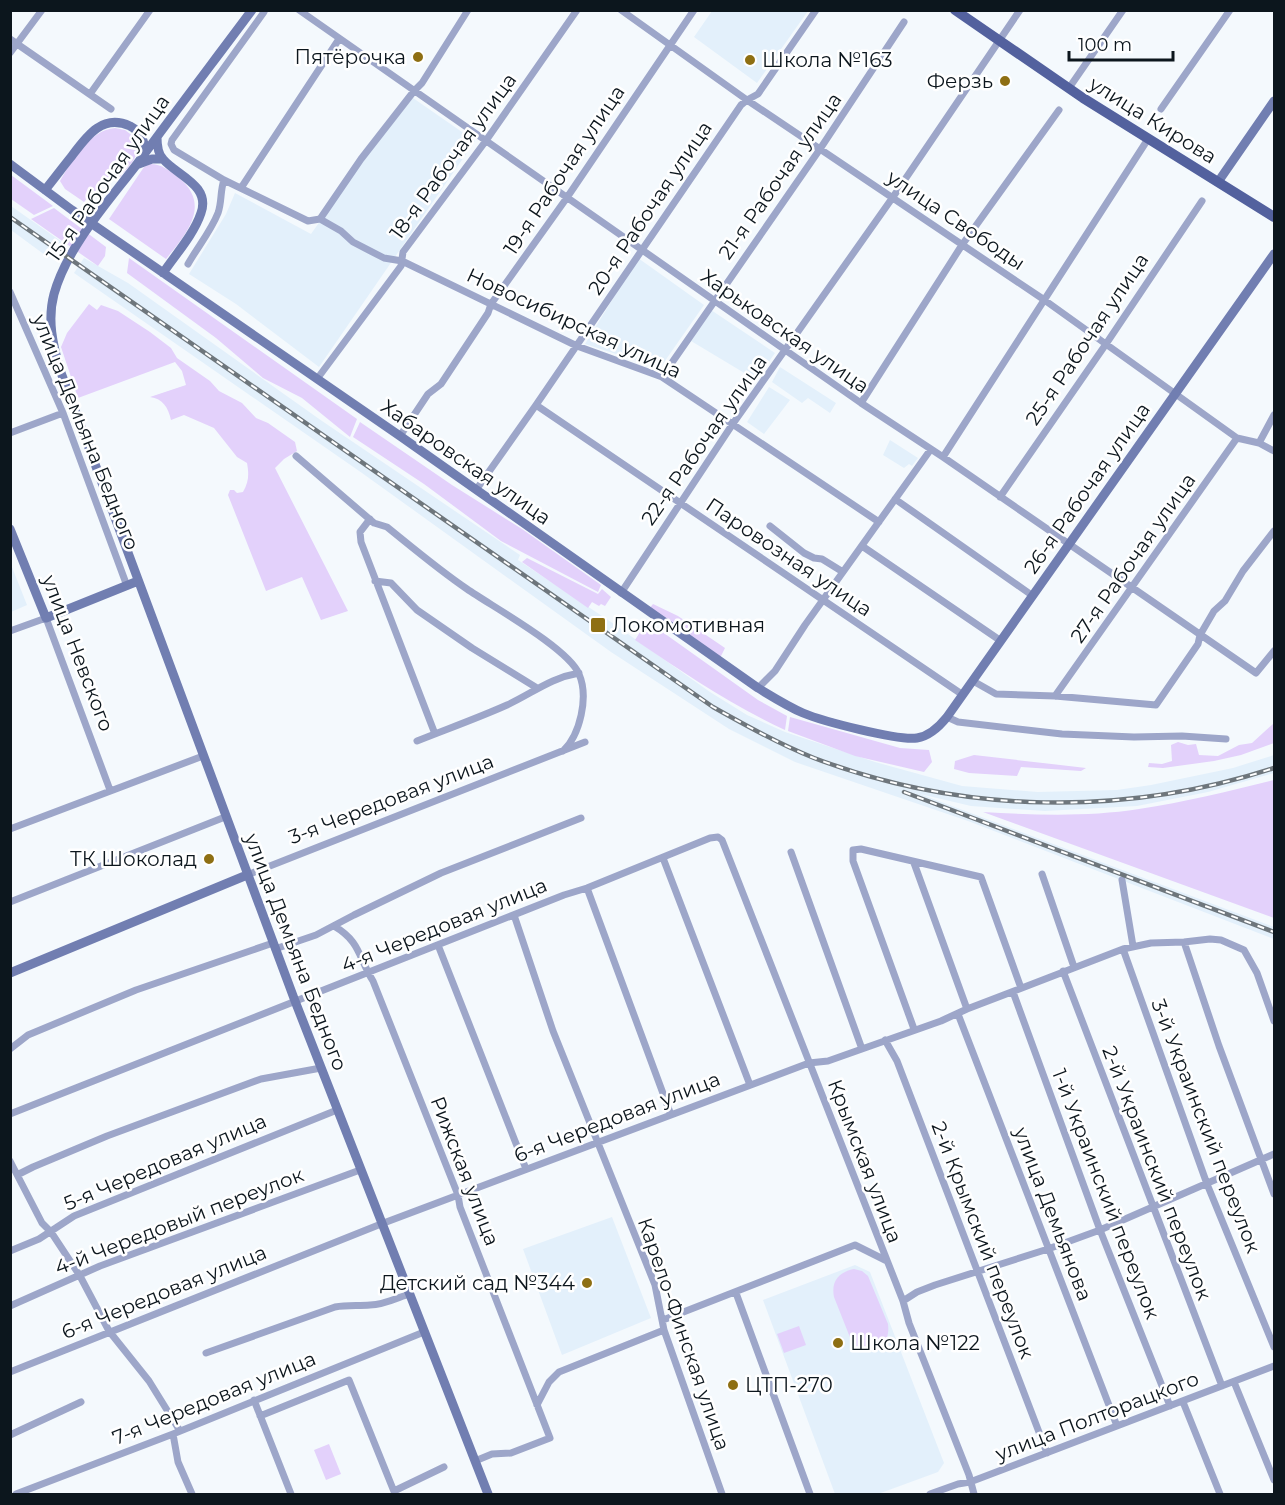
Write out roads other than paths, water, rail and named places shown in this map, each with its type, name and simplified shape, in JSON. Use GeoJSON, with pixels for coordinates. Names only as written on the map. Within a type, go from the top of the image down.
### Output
{"type":"FeatureCollection","features":[{"type":"Feature","properties":{"kind":"main road","name":"15-я Рабочая улица"},"geometry":{"type":"LineString","coordinates":[[78,418],[60,370],[51,325],[54,296],[60,278],[73,252],[133,168],[252,10]]}},
{"type":"Feature","properties":{"kind":"main road","name":"улица Кирова"},"geometry":{"type":"LineString","coordinates":[[955,10],[1069,88],[1275,218]]}},
{"type":"Feature","properties":{"kind":"main road"},"geometry":{"type":"LineString","coordinates":[[1218,182],[1275,101]]}},
{"type":"Feature","properties":{"kind":"main road"},"geometry":{"type":"LineString","coordinates":[[45,190],[88,134],[100,125],[111,122],[122,123],[139,133],[160,133],[162,159]]}},
{"type":"Feature","properties":{"kind":"main road"},"geometry":{"type":"LineString","coordinates":[[139,133],[145,145],[145,153]]}},
{"type":"Feature","properties":{"kind":"main road"},"geometry":{"type":"LineString","coordinates":[[133,168],[152,159],[162,159],[195,186],[202,200],[202,210],[190,234],[164,273]]}},
{"type":"Feature","properties":{"kind":"main road","name":"Хабаровская улица"},"geometry":{"type":"LineString","coordinates":[[10,164],[758,688],[805,714],[906,739],[923,736]]}},
{"type":"Feature","properties":{"kind":"main road","name":"26-я Рабочая улица"},"geometry":{"type":"LineString","coordinates":[[923,736],[937,728],[947,717],[1275,254]]}},
{"type":"Feature","properties":{"kind":"main road","name":"улица Демьяна Бедного"},"geometry":{"type":"LineString","coordinates":[[78,418],[274,946],[488,1494]]}},
{"type":"Feature","properties":{"kind":"main road","name":"улица Невского"},"geometry":{"type":"LineString","coordinates":[[10,529],[46,618]]}},
{"type":"Feature","properties":{"kind":"main road"},"geometry":{"type":"LineString","coordinates":[[46,618],[138,581]]}},
{"type":"Feature","properties":{"kind":"main road","name":"3-я Чередовая улица"},"geometry":{"type":"LineString","coordinates":[[10,973],[247,875]]}},
{"type":"Feature","properties":{"kind":"street"},"geometry":{"type":"LineString","coordinates":[[10,53],[42,10]]}},
{"type":"Feature","properties":{"kind":"street"},"geometry":{"type":"LineString","coordinates":[[90,94],[150,10]]}},
{"type":"Feature","properties":{"kind":"street","name":"Харьковская улица"},"geometry":{"type":"LineString","coordinates":[[299,10],[641,251],[1256,673],[1275,651]]}},
{"type":"Feature","properties":{"kind":"street"},"geometry":{"type":"LineString","coordinates":[[320,219],[362,159],[422,83],[468,10]]}},
{"type":"Feature","properties":{"kind":"street","name":"18-я Рабочая улица"},"geometry":{"type":"LineString","coordinates":[[317,380],[401,266],[403,252],[485,142],[577,10]]}},
{"type":"Feature","properties":{"kind":"street","name":"улица Свободы"},"geometry":{"type":"LineString","coordinates":[[621,10],[747,100],[1043,300],[1237,438],[1259,443],[1275,451]]}},
{"type":"Feature","properties":{"kind":"street","name":"19-я Рабочая улица"},"geometry":{"type":"LineString","coordinates":[[400,436],[428,394],[441,384],[488,313],[491,304],[566,199],[694,10]]}},
{"type":"Feature","properties":{"kind":"street","name":"20-я Рабочая улица"},"geometry":{"type":"LineString","coordinates":[[476,490],[747,100],[758,94],[816,10]]}},
{"type":"Feature","properties":{"kind":"street","name":"22-я Рабочая улица"},"geometry":{"type":"LineString","coordinates":[[621,593],[732,425],[893,198],[1020,10]]}},
{"type":"Feature","properties":{"kind":"street"},"geometry":{"type":"LineString","coordinates":[[1069,88],[1123,10]]}},
{"type":"Feature","properties":{"kind":"street"},"geometry":{"type":"LineString","coordinates":[[1161,109],[1230,10]]}},
{"type":"Feature","properties":{"kind":"street"},"geometry":{"type":"LineString","coordinates":[[241,26],[250,32],[264,12]]}},
{"type":"Feature","properties":{"kind":"street","name":"21-я Рабочая улица"},"geometry":{"type":"LineString","coordinates":[[662,377],[820,149],[904,22]]}},
{"type":"Feature","properties":{"kind":"street","name":"Новосибирская улица"},"geometry":{"type":"LineString","coordinates":[[250,32],[172,140],[172,147],[178,153],[224,180],[308,221],[320,219],[341,231],[353,242],[384,258],[402,261],[577,346],[662,377],[879,522]]}},
{"type":"Feature","properties":{"kind":"street"},"geometry":{"type":"LineString","coordinates":[[10,39],[111,109]]}},
{"type":"Feature","properties":{"kind":"street"},"geometry":{"type":"LineString","coordinates":[[241,188],[339,39]]}},
{"type":"Feature","properties":{"kind":"street"},"geometry":{"type":"LineString","coordinates":[[861,403],[962,245],[1059,110]]}},
{"type":"Feature","properties":{"kind":"street"},"geometry":{"type":"LineString","coordinates":[[943,457],[1148,139]]}},
{"type":"Feature","properties":{"kind":"street"},"geometry":{"type":"LineString","coordinates":[[188,264],[218,215],[221,203],[220,192],[224,180]]}},
{"type":"Feature","properties":{"kind":"street","name":"25-я Рабочая улица"},"geometry":{"type":"LineString","coordinates":[[1000,497],[1202,201]]}},
{"type":"Feature","properties":{"kind":"street","name":"улица Демьяна Бедного"},"geometry":{"type":"LineString","coordinates":[[10,292],[63,413],[127,586]]}},
{"type":"Feature","properties":{"kind":"street","name":"Паровозная улица"},"geometry":{"type":"LineString","coordinates":[[536,405],[963,694]]}},
{"type":"Feature","properties":{"kind":"street"},"geometry":{"type":"LineString","coordinates":[[10,433],[63,413]]}},
{"type":"Feature","properties":{"kind":"street"},"geometry":{"type":"LineString","coordinates":[[1259,443],[1275,415]]}},
{"type":"Feature","properties":{"kind":"street","name":"27-я Рабочая улица"},"geometry":{"type":"LineString","coordinates":[[1055,696],[1237,438]]}},
{"type":"Feature","properties":{"kind":"street"},"geometry":{"type":"LineString","coordinates":[[758,688],[775,670],[931,449]]}},
{"type":"Feature","properties":{"kind":"street"},"geometry":{"type":"LineString","coordinates":[[296,456],[374,523],[387,527],[466,588],[558,650],[579,673],[582,685],[580,723],[571,743],[563,751]]}},
{"type":"Feature","properties":{"kind":"street"},"geometry":{"type":"LineString","coordinates":[[895,499],[1033,596]]}},
{"type":"Feature","properties":{"kind":"street"},"geometry":{"type":"LineString","coordinates":[[370,519],[360,532],[361,542],[435,734]]}},
{"type":"Feature","properties":{"kind":"street"},"geometry":{"type":"LineString","coordinates":[[770,526],[804,553],[822,559],[843,572]]}},
{"type":"Feature","properties":{"kind":"street"},"geometry":{"type":"LineString","coordinates":[[973,681],[996,694],[1055,696],[1156,705],[1198,645],[1200,635],[1215,611],[1225,601],[1243,571],[1275,531]]}},
{"type":"Feature","properties":{"kind":"street"},"geometry":{"type":"LineString","coordinates":[[862,546],[1001,641]]}},
{"type":"Feature","properties":{"kind":"street"},"geometry":{"type":"LineString","coordinates":[[375,581],[391,584],[417,610],[472,648],[537,688]]}},
{"type":"Feature","properties":{"kind":"street"},"geometry":{"type":"LineString","coordinates":[[10,631],[46,618]]}},
{"type":"Feature","properties":{"kind":"street","name":"улица Невского"},"geometry":{"type":"LineString","coordinates":[[46,618],[110,790]]}},
{"type":"Feature","properties":{"kind":"street"},"geometry":{"type":"LineString","coordinates":[[417,741],[503,707],[563,676],[579,673]]}},
{"type":"Feature","properties":{"kind":"street"},"geometry":{"type":"LineString","coordinates":[[947,717],[958,722],[1062,734],[1226,739]]}},
{"type":"Feature","properties":{"kind":"street","name":"3-я Чередовая улица"},"geometry":{"type":"LineString","coordinates":[[247,875],[585,742]]}},
{"type":"Feature","properties":{"kind":"street"},"geometry":{"type":"LineString","coordinates":[[10,829],[203,756]]}},
{"type":"Feature","properties":{"kind":"street"},"geometry":{"type":"LineString","coordinates":[[10,902],[225,817]]}},
{"type":"Feature","properties":{"kind":"street"},"geometry":{"type":"LineString","coordinates":[[10,1049],[28,1035],[125,995],[274,946],[316,935],[441,873],[581,818]]}},
{"type":"Feature","properties":{"kind":"street","name":"4-я Чередовая улица"},"geometry":{"type":"LineString","coordinates":[[10,1114],[710,838],[717,837],[722,840]]}},
{"type":"Feature","properties":{"kind":"street","name":"Крымская улица"},"geometry":{"type":"LineString","coordinates":[[722,840],[903,1300],[909,1323],[974,1494]]}},
{"type":"Feature","properties":{"kind":"street"},"geometry":{"type":"LineString","coordinates":[[914,1029],[853,861],[853,850],[861,849],[981,877],[1021,988]]}},
{"type":"Feature","properties":{"kind":"street"},"geometry":{"type":"LineString","coordinates":[[791,852],[862,1048]]}},
{"type":"Feature","properties":{"kind":"street"},"geometry":{"type":"LineString","coordinates":[[663,858],[750,1085]]}},
{"type":"Feature","properties":{"kind":"street"},"geometry":{"type":"LineString","coordinates":[[914,863],[967,1009]]}},
{"type":"Feature","properties":{"kind":"street"},"geometry":{"type":"LineString","coordinates":[[1041,873],[1074,967]]}},
{"type":"Feature","properties":{"kind":"street"},"geometry":{"type":"LineString","coordinates":[[1122,880],[1132,946]]}},
{"type":"Feature","properties":{"kind":"street"},"geometry":{"type":"LineString","coordinates":[[586,888],[670,1115]]}},
{"type":"Feature","properties":{"kind":"street","name":"Карело-Финская улица"},"geometry":{"type":"LineString","coordinates":[[514,915],[553,1031],[655,1285],[664,1330],[722,1494]]}},
{"type":"Feature","properties":{"kind":"street","name":"Рижская улица"},"geometry":{"type":"LineString","coordinates":[[334,926],[348,934],[356,944],[373,981],[458,1195],[460,1207],[550,1438],[511,1453],[492,1454],[475,1461]]}},
{"type":"Feature","properties":{"kind":"street","name":"6-я Чередовая улица"},"geometry":{"type":"LineString","coordinates":[[10,1372],[381,1224],[809,1063],[828,1061],[958,1014],[1063,971],[1132,946],[1210,939],[1221,940],[1244,950],[1257,973],[1275,1021]]}},
{"type":"Feature","properties":{"kind":"street"},"geometry":{"type":"LineString","coordinates":[[1184,942],[1260,1160],[1275,1194]]}},
{"type":"Feature","properties":{"kind":"street"},"geometry":{"type":"LineString","coordinates":[[438,945],[526,1169]]}},
{"type":"Feature","properties":{"kind":"street","name":"3-й Украинский переулок"},"geometry":{"type":"LineString","coordinates":[[1123,949],[1207,1184],[1275,1347]]}},
{"type":"Feature","properties":{"kind":"street","name":"2-й Украинский переулок"},"geometry":{"type":"LineString","coordinates":[[1063,971],[1222,1386]]}},
{"type":"Feature","properties":{"kind":"street","name":"1-й Украинский переулок"},"geometry":{"type":"LineString","coordinates":[[1013,992],[1100,1230],[1170,1406]]}},
{"type":"Feature","properties":{"kind":"street","name":"улица Демьянова"},"geometry":{"type":"LineString","coordinates":[[958,1014],[1117,1426]]}},
{"type":"Feature","properties":{"kind":"street","name":"2-й Крымский переулок"},"geometry":{"type":"LineString","coordinates":[[885,1040],[897,1061],[1047,1453]]}},
{"type":"Feature","properties":{"kind":"street"},"geometry":{"type":"LineString","coordinates":[[19,1174],[107,1136],[261,1079],[321,1068]]}},
{"type":"Feature","properties":{"kind":"street","name":"5-я Чередовая улица"},"geometry":{"type":"LineString","coordinates":[[10,1251],[51,1232],[62,1222],[74,1216],[337,1110]]}},
{"type":"Feature","properties":{"kind":"street"},"geometry":{"type":"LineString","coordinates":[[903,1300],[917,1292],[977,1270],[1048,1249],[1100,1230],[1275,1154]]}},
{"type":"Feature","properties":{"kind":"street"},"geometry":{"type":"LineString","coordinates":[[10,1161],[19,1174],[42,1223],[51,1232],[80,1276],[109,1331],[148,1381],[176,1433],[178,1462],[192,1494]]}},
{"type":"Feature","properties":{"kind":"street","name":"4-й Чередовый переулок"},"geometry":{"type":"LineString","coordinates":[[10,1306],[100,1266],[360,1170]]}},
{"type":"Feature","properties":{"kind":"street"},"geometry":{"type":"LineString","coordinates":[[663,1320],[855,1245],[887,1261]]}},
{"type":"Feature","properties":{"kind":"street"},"geometry":{"type":"LineString","coordinates":[[736,1293],[810,1494]]}},
{"type":"Feature","properties":{"kind":"street"},"geometry":{"type":"LineString","coordinates":[[206,1353],[335,1307],[350,1304],[382,1304],[409,1294]]}},
{"type":"Feature","properties":{"kind":"street"},"geometry":{"type":"LineString","coordinates":[[536,1406],[549,1382],[559,1372],[664,1330]]}},
{"type":"Feature","properties":{"kind":"street","name":"7-я Чередовая улица"},"geometry":{"type":"LineString","coordinates":[[16,1494],[176,1433],[424,1332]]}},
{"type":"Feature","properties":{"kind":"street","name":"улица Полторацкого"},"geometry":{"type":"LineString","coordinates":[[930,1494],[957,1484],[970,1482],[1275,1366]]}},
{"type":"Feature","properties":{"kind":"street"},"geometry":{"type":"LineString","coordinates":[[260,1416],[349,1380],[394,1493],[444,1467]]}},
{"type":"Feature","properties":{"kind":"street"},"geometry":{"type":"LineString","coordinates":[[1234,1382],[1275,1480]]}},
{"type":"Feature","properties":{"kind":"street"},"geometry":{"type":"LineString","coordinates":[[254,1400],[291,1494]]}},
{"type":"Feature","properties":{"kind":"street"},"geometry":{"type":"LineString","coordinates":[[10,1435],[81,1402]]}},
{"type":"Feature","properties":{"kind":"street"},"geometry":{"type":"LineString","coordinates":[[1183,1402],[1220,1494]]}},
{"type":"Feature","properties":{"kind":"railway"},"geometry":{"type":"LineString","coordinates":[[10,217],[713,707],[801,753],[870,777],[927,790],[985,799],[1043,802],[1102,801],[1160,795],[1217,784],[1274,768]]}},
{"type":"Feature","properties":{"kind":"railway"},"geometry":{"type":"LineString","coordinates":[[904,792],[1274,932]]}},
{"type":"Feature","properties":{"kind":"place","name":"Пятёрочка"},"geometry":{"type":"Point","coordinates":[418,57]}},
{"type":"Feature","properties":{"kind":"place","name":"Школа №163"},"geometry":{"type":"Point","coordinates":[750,60]}},
{"type":"Feature","properties":{"kind":"place","name":"Ферзь"},"geometry":{"type":"Point","coordinates":[1005,81]}},
{"type":"Feature","properties":{"kind":"place","name":"Локомотивная"},"geometry":{"type":"Point","coordinates":[598,625]}},
{"type":"Feature","properties":{"kind":"place","name":"ТК Шоколад"},"geometry":{"type":"Point","coordinates":[209,859]}},
{"type":"Feature","properties":{"kind":"place","name":"Детский сад №344"},"geometry":{"type":"Point","coordinates":[587,1283]}},
{"type":"Feature","properties":{"kind":"place","name":"Школа №122"},"geometry":{"type":"Point","coordinates":[838,1343]}},
{"type":"Feature","properties":{"kind":"place","name":"ЦТП-270"},"geometry":{"type":"Point","coordinates":[733,1385]}}]}
